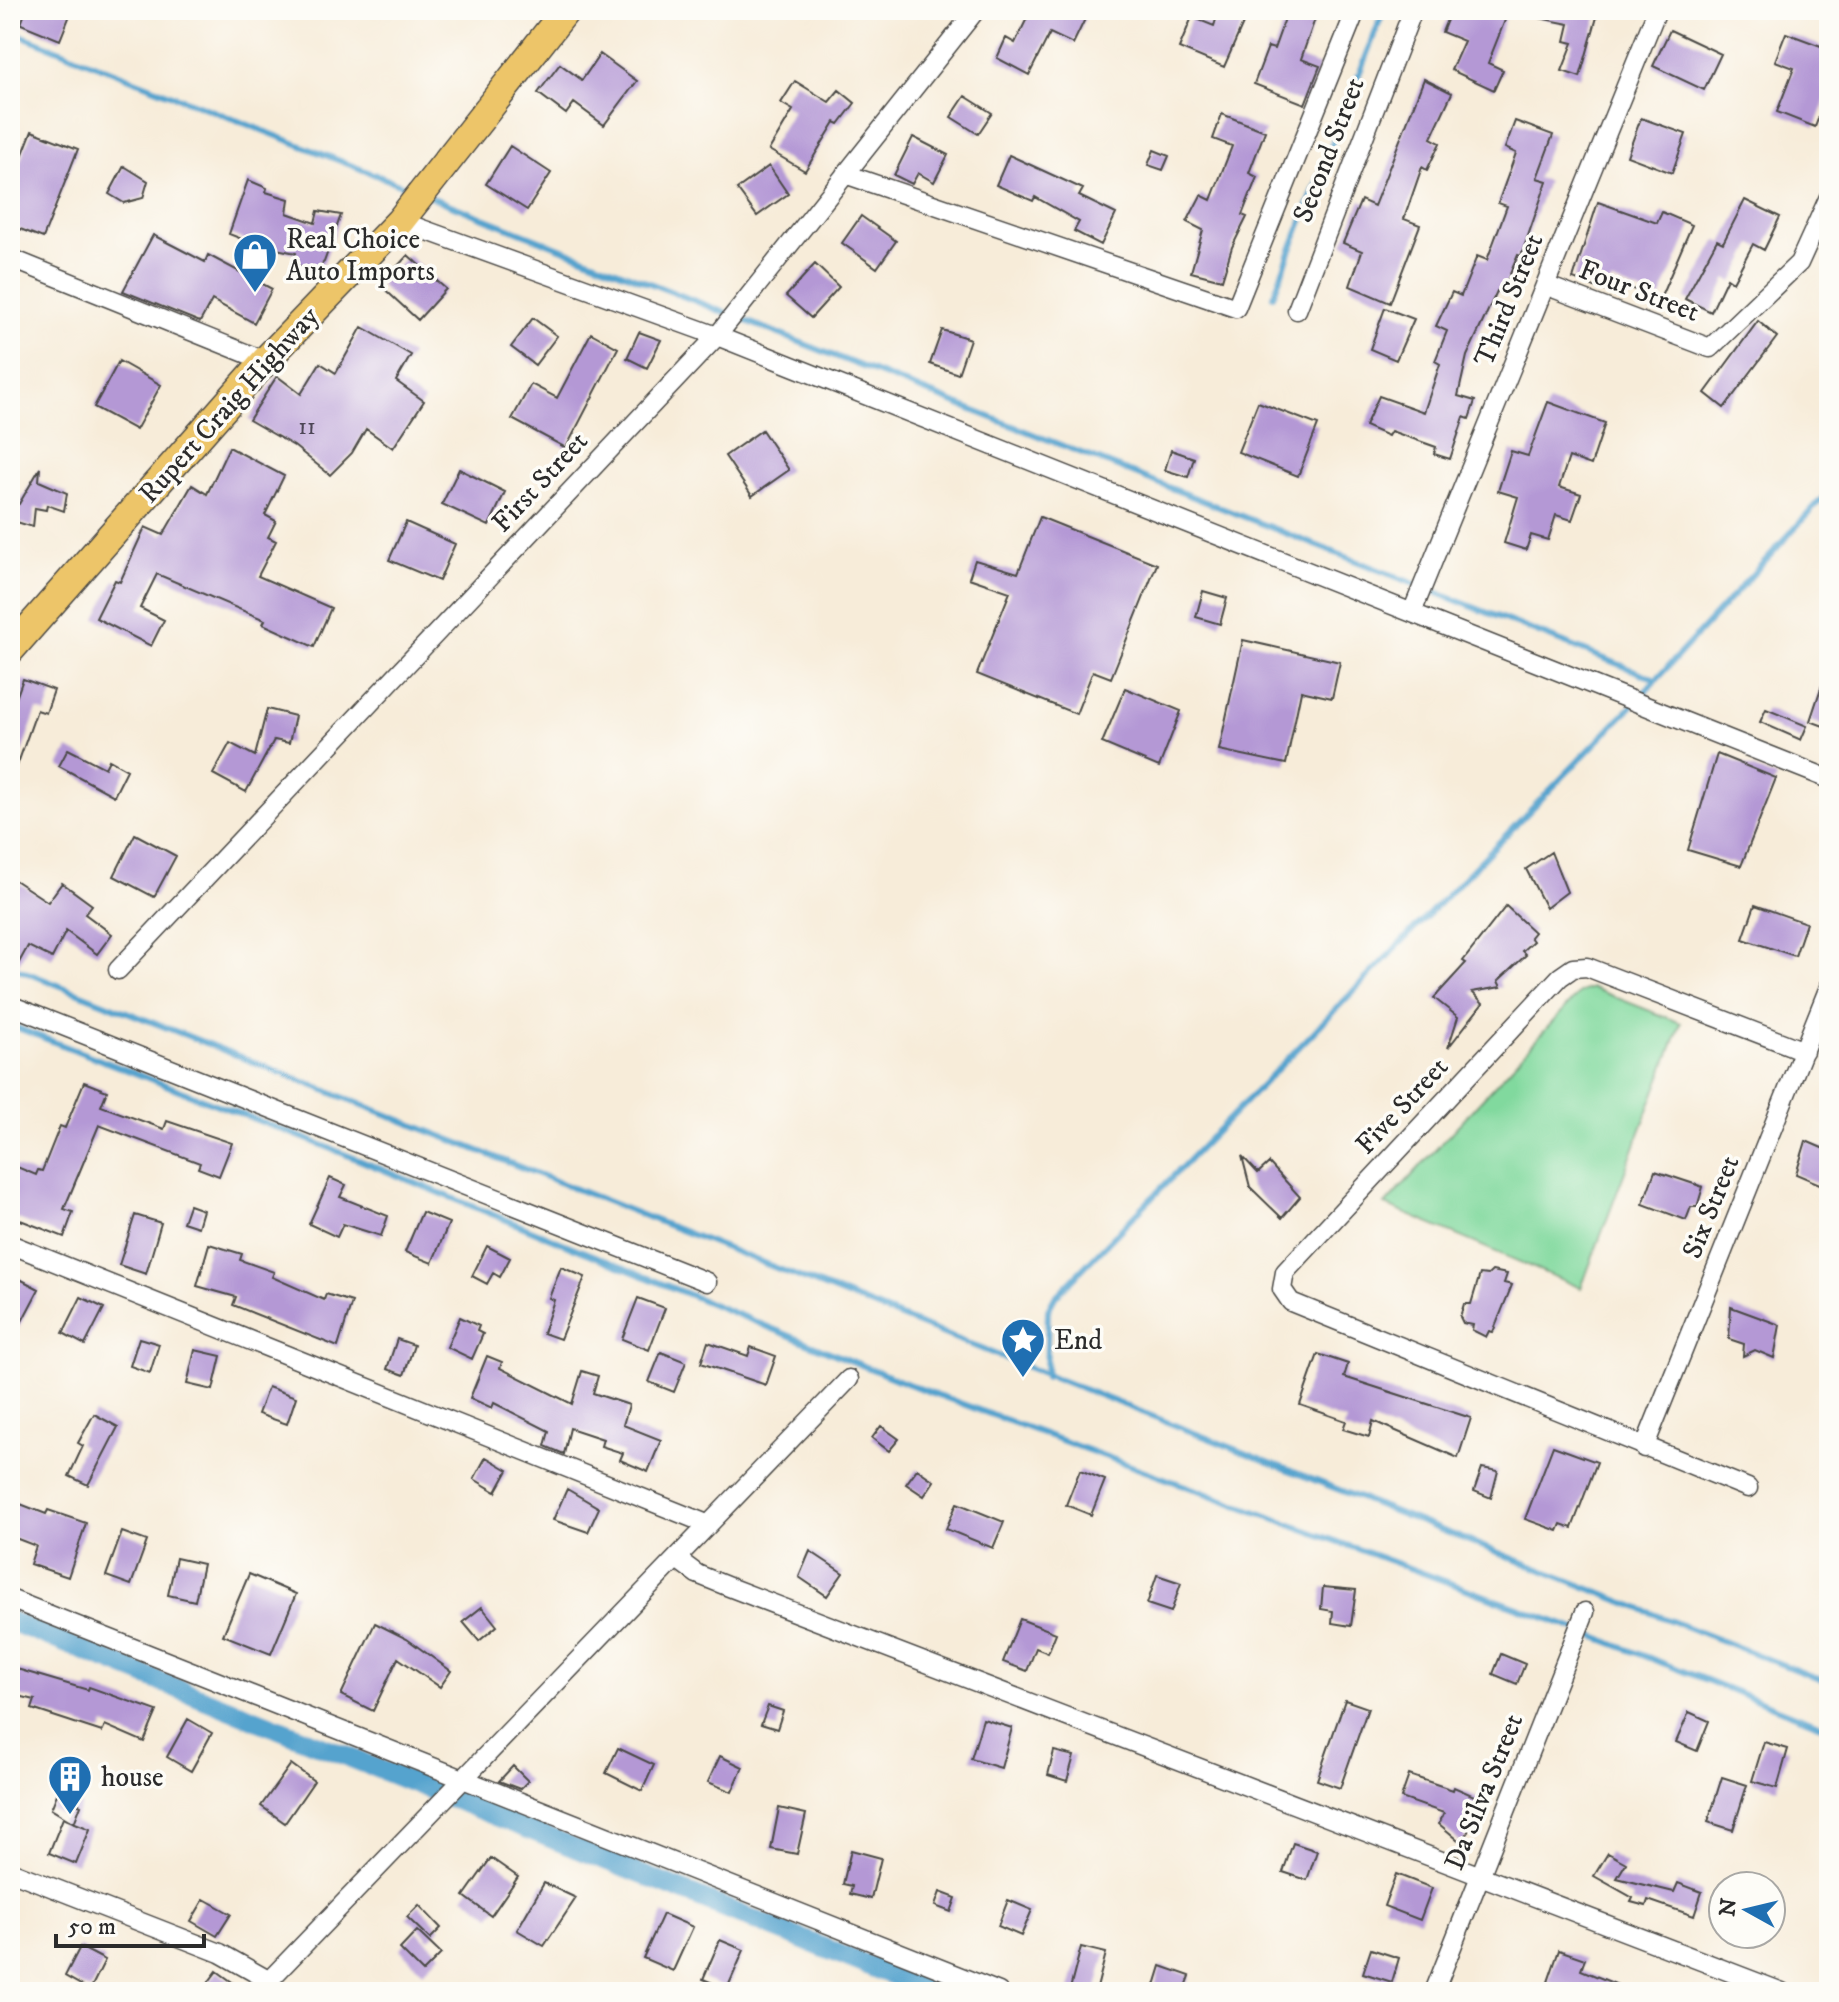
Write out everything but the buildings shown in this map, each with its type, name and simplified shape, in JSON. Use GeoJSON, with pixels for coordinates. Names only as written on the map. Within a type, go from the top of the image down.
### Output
{"type":"FeatureCollection","features":[{"type":"Feature","properties":{"kind":"main road","name":"Rupert Craig Highway"},"geometry":{"type":"LineString","coordinates":[[10,650],[265,361],[400,221],[566,10]]}},
{"type":"Feature","properties":{"kind":"street","name":"First Street"},"geometry":{"type":"LineString","coordinates":[[118,970],[717,336],[976,10]]}},
{"type":"Feature","properties":{"kind":"street","name":"Second Street"},"geometry":{"type":"LineString","coordinates":[[845,174],[1236,308],[1356,10]]}},
{"type":"Feature","properties":{"kind":"street","name":"Second Street"},"geometry":{"type":"LineString","coordinates":[[1297,310],[1413,10]]}},
{"type":"Feature","properties":{"kind":"street","name":"Third Street"},"geometry":{"type":"LineString","coordinates":[[1413,610],[1657,10]]}},
{"type":"Feature","properties":{"kind":"street","name":"Four Street"},"geometry":{"type":"LineString","coordinates":[[1545,285],[1710,348],[1799,263],[1829,197]]}},
{"type":"Feature","properties":{"kind":"street"},"geometry":{"type":"LineString","coordinates":[[400,221],[717,336],[1609,688],[1829,779]]}},
{"type":"Feature","properties":{"kind":"street"},"geometry":{"type":"LineString","coordinates":[[10,258],[265,361]]}},
{"type":"Feature","properties":{"kind":"street","name":"Five Street"},"geometry":{"type":"LineString","coordinates":[[1644,1448],[1291,1302],[1282,1289],[1285,1272],[1550,988],[1573,968],[1587,967],[1804,1051]]}},
{"type":"Feature","properties":{"kind":"street","name":"Six Street"},"geometry":{"type":"LineString","coordinates":[[1644,1448],[1829,987]]}},
{"type":"Feature","properties":{"kind":"street"},"geometry":{"type":"LineString","coordinates":[[10,1005],[707,1282]]}},
{"type":"Feature","properties":{"kind":"street"},"geometry":{"type":"LineString","coordinates":[[10,1244],[707,1524]]}},
{"type":"Feature","properties":{"kind":"street"},"geometry":{"type":"LineString","coordinates":[[10,1871],[220,1953],[263,1986],[849,1379]]}},
{"type":"Feature","properties":{"kind":"street"},"geometry":{"type":"LineString","coordinates":[[1644,1448],[1748,1488]]}},
{"type":"Feature","properties":{"kind":"street"},"geometry":{"type":"LineString","coordinates":[[677,1559],[697,1574],[729,1587],[1782,1992]]}},
{"type":"Feature","properties":{"kind":"street"},"geometry":{"type":"LineString","coordinates":[[10,1599],[999,1992]]}},
{"type":"Feature","properties":{"kind":"street","name":"Da Silva Street"},"geometry":{"type":"LineString","coordinates":[[1434,1992],[1585,1612]]}},
{"type":"Feature","properties":{"kind":"green space"},"geometry":{"type":"Polygon","coordinates":[[[1592,988],[1681,1023],[1581,1288],[1385,1205],[1580,992],[1592,988]]]}},
{"type":"Feature","properties":{"kind":"waterway"},"geometry":{"type":"LineString","coordinates":[[1273,296],[1384,10]]}},
{"type":"Feature","properties":{"kind":"waterway"},"geometry":{"type":"LineString","coordinates":[[10,31],[414,190]]}},
{"type":"Feature","properties":{"kind":"waterway"},"geometry":{"type":"LineString","coordinates":[[428,196],[1656,679]]}},
{"type":"Feature","properties":{"kind":"waterway"},"geometry":{"type":"LineString","coordinates":[[1046,1377],[1048,1310],[1055,1297],[1630,708],[1829,491]]}},
{"type":"Feature","properties":{"kind":"waterway"},"geometry":{"type":"LineString","coordinates":[[10,966],[1829,1683]]}},
{"type":"Feature","properties":{"kind":"waterway"},"geometry":{"type":"LineString","coordinates":[[10,1025],[332,1149],[908,1384],[1578,1630],[1829,1728]]}},
{"type":"Feature","properties":{"kind":"waterway"},"geometry":{"type":"LineString","coordinates":[[10,1621],[934,1992]]}},
{"type":"Feature","properties":{"kind":"place","name":"Real Choice Auto Imports"},"geometry":{"type":"Point","coordinates":[255,294]}},
{"type":"Feature","properties":{"kind":"place","name":"End"},"geometry":{"type":"Point","coordinates":[1023,1379]}},
{"type":"Feature","properties":{"kind":"place","name":"house"},"geometry":{"type":"Point","coordinates":[70,1816]}}]}
